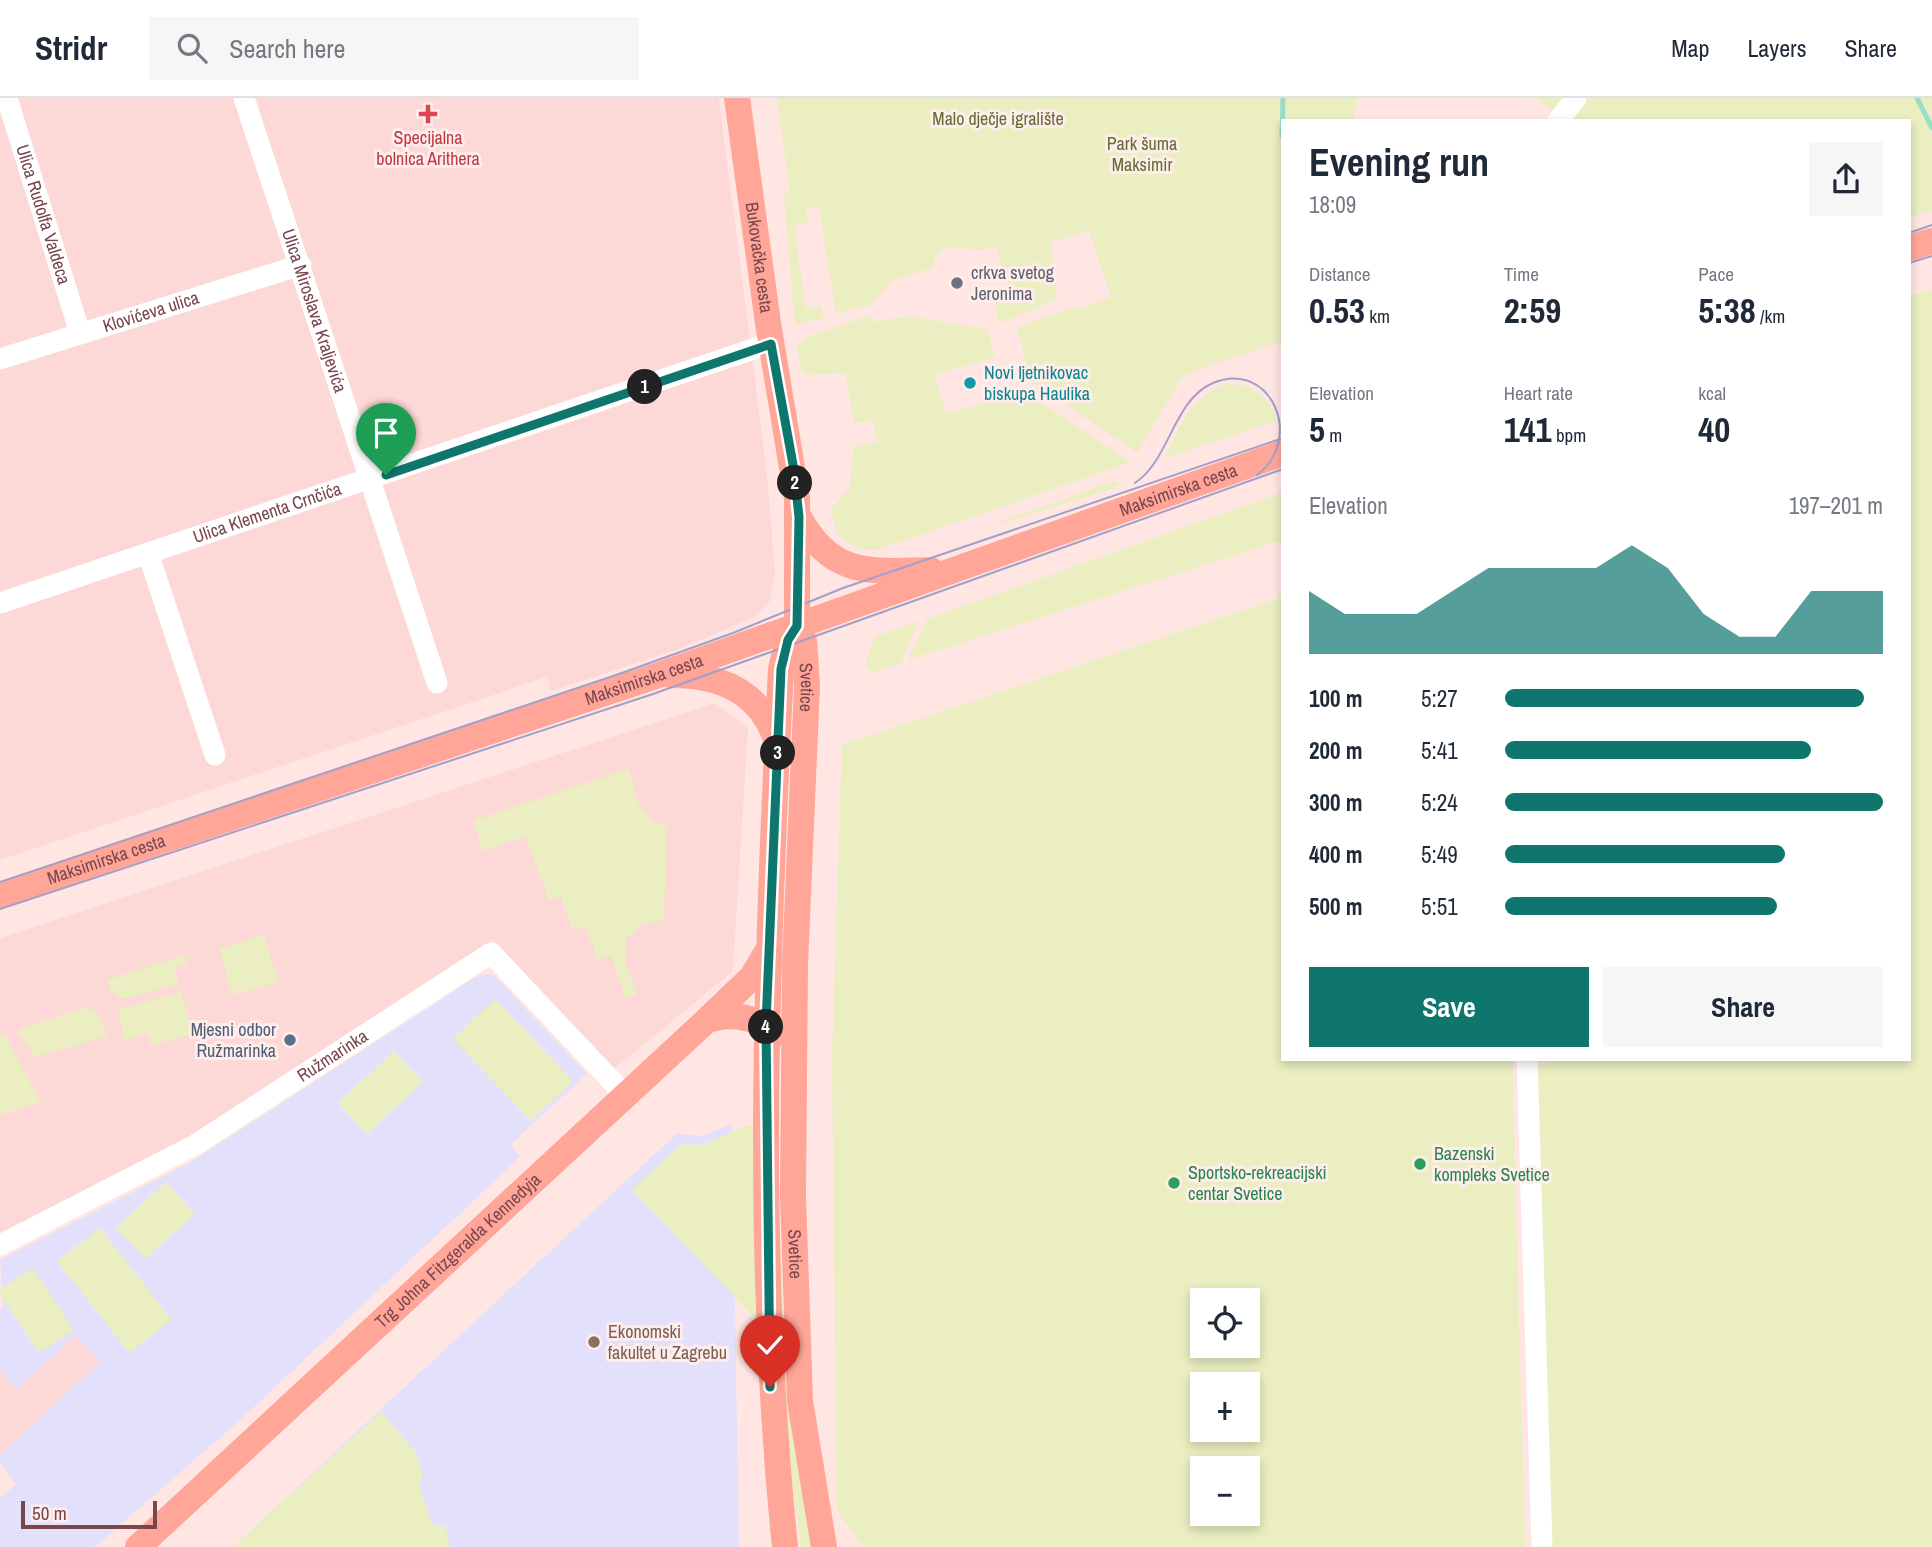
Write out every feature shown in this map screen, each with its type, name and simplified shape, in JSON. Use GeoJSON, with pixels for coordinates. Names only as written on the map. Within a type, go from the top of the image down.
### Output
{"type":"FeatureCollection","features":[{"type":"Feature","properties":{"kind":"main road","name":"Bukovačka cesta"},"geometry":{"type":"LineString","coordinates":[[737,98],[771,344],[794,470],[799,517],[797,626]]}},
{"type":"Feature","properties":{"kind":"main road"},"geometry":{"type":"LineString","coordinates":[[1911,247],[1932,241]]}},
{"type":"Feature","properties":{"kind":"main road","name":"Maksimirska cesta"},"geometry":{"type":"LineString","coordinates":[[0,895],[659,675],[1281,454]]}},
{"type":"Feature","properties":{"kind":"main road"},"geometry":{"type":"LineString","coordinates":[[799,517],[829,556],[853,568],[881,570],[961,567]]}},
{"type":"Feature","properties":{"kind":"main road","name":"Svetice"},"geometry":{"type":"LineString","coordinates":[[785,1547],[768,1357],[766,1024],[783,659],[788,640],[797,626]]}},
{"type":"Feature","properties":{"kind":"main road","name":"Svetice"},"geometry":{"type":"LineString","coordinates":[[797,626],[804,641],[807,685],[793,1046],[797,1366],[824,1547]]}},
{"type":"Feature","properties":{"kind":"main road"},"geometry":{"type":"LineString","coordinates":[[659,675],[703,676],[744,692],[761,709],[778,745]]}},
{"type":"Feature","properties":{"kind":"main road","name":"Trg Johna Fitzgeralda Kennedyja"},"geometry":{"type":"LineString","coordinates":[[138,1547],[752,978],[768,951]]}},
{"type":"Feature","properties":{"kind":"main road"},"geometry":{"type":"LineString","coordinates":[[706,1021],[733,1016],[766,1024],[793,1046]]}},
{"type":"Feature","properties":{"kind":"street","name":"Ulica Rudolfa Valdeca"},"geometry":{"type":"LineString","coordinates":[[7,98],[80,333]]}},
{"type":"Feature","properties":{"kind":"street","name":"Ulica Miroslava Kraljevića"},"geometry":{"type":"LineString","coordinates":[[244,98],[437,683]]}},
{"type":"Feature","properties":{"kind":"street"},"geometry":{"type":"LineString","coordinates":[[1560,119],[1576,98]]}},
{"type":"Feature","properties":{"kind":"street","name":"Klovićeva ulica"},"geometry":{"type":"LineString","coordinates":[[0,359],[297,256]]}},
{"type":"Feature","properties":{"kind":"street","name":"Ulica Klementa Crnčića"},"geometry":{"type":"LineString","coordinates":[[0,603],[771,344]]}},
{"type":"Feature","properties":{"kind":"street"},"geometry":{"type":"LineString","coordinates":[[148,554],[215,755]]}},
{"type":"Feature","properties":{"kind":"street","name":"Ružmarinka"},"geometry":{"type":"LineString","coordinates":[[0,1245],[189,1149],[491,953],[625,1095]]}},
{"type":"Feature","properties":{"kind":"street"},"geometry":{"type":"LineString","coordinates":[[1527,1061],[1542,1547]]}},
{"type":"Feature","properties":{"kind":"shaded area"},"geometry":{"type":"Polygon","coordinates":[[[0,98],[719,98],[767,474],[775,573],[770,601],[755,617],[679,649],[551,691],[547,677],[0,860],[0,98]]]}},
{"type":"Feature","properties":{"kind":"shaded area"},"geometry":{"type":"Polygon","coordinates":[[[715,703],[748,728],[733,971],[613,1070],[494,940],[186,1141],[0,1236],[0,938],[715,703]]]}},
{"type":"Feature","properties":{"kind":"shaded area"},"geometry":{"type":"Polygon","coordinates":[[[494,975],[587,1074],[510,1145],[520,1157],[239,1421],[95,1547],[0,1547],[0,1498],[16,1484],[0,1464],[0,1455],[100,1362],[75,1336],[17,1389],[0,1370],[0,1310],[3,1308],[0,1260],[191,1162],[476,977],[494,975]]]}},
{"type":"Feature","properties":{"kind":"shaded area","name":"Ekonomski fakultet u Zagrebu"},"geometry":{"type":"Polygon","coordinates":[[[732,1124],[739,1547],[233,1547],[676,1134],[702,1136],[732,1124]]]}},
{"type":"Feature","properties":{"kind":"shaded area"},"geometry":{"type":"Polygon","coordinates":[[[76,1335],[100,1362],[0,1455],[0,1370],[17,1389],[76,1335]]]}},
{"type":"Feature","properties":{"kind":"green space"},"geometry":{"type":"Polygon","coordinates":[[[777,98],[1359,98],[1353,119],[1281,119],[1281,342],[1196,370],[1181,379],[1137,453],[1031,381],[1017,328],[1076,306],[1078,309],[1111,297],[1089,231],[1051,242],[1057,299],[1000,323],[993,298],[1009,287],[996,246],[983,250],[945,247],[935,258],[933,268],[891,281],[872,304],[836,314],[819,207],[806,209],[808,223],[794,226],[806,308],[822,306],[823,318],[795,325],[784,193],[790,193],[777,98]]]}},
{"type":"Feature","properties":{"kind":"green space"},"geometry":{"type":"Polygon","coordinates":[[[1534,98],[1932,98],[1932,211],[1911,217],[1911,119],[1566,119],[1534,98]]]}},
{"type":"Feature","properties":{"kind":"green space"},"geometry":{"type":"Polygon","coordinates":[[[1932,289],[1932,1547],[1552,1547],[1536,1066],[1555,1061],[1911,1061],[1911,295],[1932,289]]]}},
{"type":"Feature","properties":{"kind":"green space"},"geometry":{"type":"Polygon","coordinates":[[[870,315],[874,322],[909,316],[987,329],[995,357],[935,375],[946,414],[1006,397],[1005,392],[1017,387],[1131,462],[877,550],[851,545],[836,528],[831,510],[850,487],[854,446],[877,442],[873,420],[854,423],[845,373],[809,375],[801,372],[797,345],[805,338],[870,315]]]}},
{"type":"Feature","properties":{"kind":"green space"},"geometry":{"type":"Polygon","coordinates":[[[1226,384],[1244,386],[1258,393],[1269,404],[1276,421],[1164,458],[1181,424],[1195,404],[1214,389],[1226,384]]]}},
{"type":"Feature","properties":{"kind":"green space"},"geometry":{"type":"Polygon","coordinates":[[[1114,481],[1123,485],[999,525],[1005,520],[1114,481]]]}},
{"type":"Feature","properties":{"kind":"green space"},"geometry":{"type":"Polygon","coordinates":[[[1281,493],[1281,541],[908,660],[927,619],[1281,493]]]}},
{"type":"Feature","properties":{"kind":"green space","name":"Sportsko-rekreacijski centar Svetice"},"geometry":{"type":"Polygon","coordinates":[[[1281,598],[1281,1061],[1512,1061],[1525,1547],[863,1547],[837,1511],[832,1058],[842,745],[1281,598]]]}},
{"type":"Feature","properties":{"kind":"green space"},"geometry":{"type":"Polygon","coordinates":[[[919,621],[901,663],[872,673],[865,664],[875,637],[919,621]]]}},
{"type":"Feature","properties":{"kind":"green space"},"geometry":{"type":"Polygon","coordinates":[[[629,769],[643,811],[656,822],[667,826],[664,920],[642,925],[626,939],[625,961],[637,994],[626,999],[611,956],[598,960],[586,927],[573,931],[561,897],[549,901],[526,836],[483,851],[473,821],[629,769]]]}},
{"type":"Feature","properties":{"kind":"green space"},"geometry":{"type":"Polygon","coordinates":[[[264,935],[278,982],[233,995],[219,949],[264,935]]]}},
{"type":"Feature","properties":{"kind":"green space"},"geometry":{"type":"Polygon","coordinates":[[[185,955],[187,963],[174,968],[179,984],[123,999],[111,991],[107,980],[185,955]]]}},
{"type":"Feature","properties":{"kind":"green space"},"geometry":{"type":"Polygon","coordinates":[[[181,992],[194,1034],[151,1045],[147,1033],[125,1040],[119,1016],[120,1009],[181,992]]]}},
{"type":"Feature","properties":{"kind":"green space"},"geometry":{"type":"Polygon","coordinates":[[[495,999],[573,1081],[531,1121],[453,1039],[495,999]]]}},
{"type":"Feature","properties":{"kind":"green space"},"geometry":{"type":"Polygon","coordinates":[[[83,1008],[97,1013],[107,1036],[35,1057],[17,1030],[83,1008]]]}},
{"type":"Feature","properties":{"kind":"green space"},"geometry":{"type":"Polygon","coordinates":[[[5,1035],[41,1102],[0,1115],[0,1037],[5,1035]]]}},
{"type":"Feature","properties":{"kind":"green space"},"geometry":{"type":"Polygon","coordinates":[[[394,1051],[423,1082],[367,1134],[338,1103],[394,1051]]]}},
{"type":"Feature","properties":{"kind":"green space"},"geometry":{"type":"Polygon","coordinates":[[[746,1126],[758,1126],[763,1326],[632,1190],[681,1144],[701,1145],[746,1126]]]}},
{"type":"Feature","properties":{"kind":"green space"},"geometry":{"type":"Polygon","coordinates":[[[166,1182],[195,1214],[145,1259],[116,1228],[166,1182]]]}},
{"type":"Feature","properties":{"kind":"green space"},"geometry":{"type":"Polygon","coordinates":[[[100,1228],[172,1320],[129,1353],[57,1261],[100,1228]]]}},
{"type":"Feature","properties":{"kind":"green space"},"geometry":{"type":"Polygon","coordinates":[[[780,1251],[812,1547],[801,1547],[785,1432],[780,1251]]]}},
{"type":"Feature","properties":{"kind":"green space"},"geometry":{"type":"Polygon","coordinates":[[[33,1268],[74,1330],[39,1353],[0,1294],[0,1289],[33,1268]]]}},
{"type":"Feature","properties":{"kind":"green space"},"geometry":{"type":"Polygon","coordinates":[[[381,1412],[417,1454],[423,1475],[419,1485],[433,1526],[445,1524],[450,1547],[233,1547],[381,1412]]]}},
{"type":"Feature","properties":{"kind":"waterway"},"geometry":{"type":"LineString","coordinates":[[1282,119],[1283,98]]}},
{"type":"Feature","properties":{"kind":"waterway"},"geometry":{"type":"LineString","coordinates":[[1917,98],[1932,128]]}},
{"type":"Feature","properties":{"kind":"tram line"},"geometry":{"type":"LineString","coordinates":[[1911,232],[1932,225]]}},
{"type":"Feature","properties":{"kind":"tram line"},"geometry":{"type":"LineString","coordinates":[[1911,262],[1932,256]]}},
{"type":"Feature","properties":{"kind":"tram line"},"geometry":{"type":"LineString","coordinates":[[1135,483],[1147,473],[1180,416],[1200,391],[1213,383],[1234,379],[1251,382],[1265,392],[1275,406],[1279,442],[1271,460],[1257,475]]}},
{"type":"Feature","properties":{"kind":"tram line"},"geometry":{"type":"LineString","coordinates":[[0,882],[619,674],[733,633],[843,588],[1281,439]]}},
{"type":"Feature","properties":{"kind":"tram line"},"geometry":{"type":"LineString","coordinates":[[0,909],[653,694],[1281,470]]}},
{"type":"Feature","properties":{"kind":"place","name":"Specijalna bolnica Arithera"},"geometry":{"type":"Point","coordinates":[428,114]}},
{"type":"Feature","properties":{"kind":"place","name":"crkva svetog Jeronima"},"geometry":{"type":"Point","coordinates":[957,283]}},
{"type":"Feature","properties":{"kind":"place","name":"Novi ljetnikovac biskupa Haulika"},"geometry":{"type":"Point","coordinates":[970,383]}},
{"type":"Feature","properties":{"kind":"place","name":"Mjesni odbor Ružmarinka"},"geometry":{"type":"Point","coordinates":[290,1040]}},
{"type":"Feature","properties":{"kind":"place","name":"Bazenski kompleks Svetice"},"geometry":{"type":"Point","coordinates":[1420,1164]}},
{"type":"Feature","properties":{"kind":"place","name":"Sportsko-rekreacijski centar Svetice"},"geometry":{"type":"Point","coordinates":[1174,1183]}},
{"type":"Feature","properties":{"kind":"place","name":"Ekonomski fakultet u Zagrebu"},"geometry":{"type":"Point","coordinates":[594,1342]}},
{"type":"Feature","properties":{"kind":"route"},"geometry":{"type":"LineString","coordinates":[[386,475],[771,344],[794,470],[799,517],[799,567],[797,626],[788,640],[781,669],[766,1004],[770,1387]]}},
{"type":"Feature","properties":{"kind":"park label","name":"Malo dječje igralište"},"geometry":{"type":"Point","coordinates":[998,119]}},
{"type":"Feature","properties":{"kind":"park label","name":"Park šuma Maksimir"},"geometry":{"type":"Point","coordinates":[1142,154]}}]}
